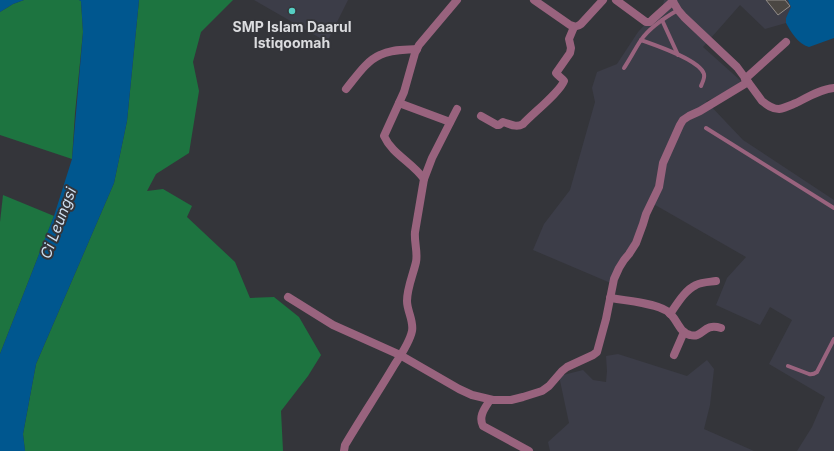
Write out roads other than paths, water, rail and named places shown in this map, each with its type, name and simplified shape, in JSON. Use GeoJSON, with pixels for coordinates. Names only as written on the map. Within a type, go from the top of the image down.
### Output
{"type":"FeatureCollection","features":[{"type":"Feature","properties":{"kind":"street"},"geometry":{"type":"LineString","coordinates":[[424,179],[396,152],[384,136],[404,92],[419,45],[457,0]]}},
{"type":"Feature","properties":{"kind":"street"},"geometry":{"type":"LineString","coordinates":[[534,0],[574,27],[578,27],[582,24],[603,0]]}},
{"type":"Feature","properties":{"kind":"street"},"geometry":{"type":"LineString","coordinates":[[616,0],[646,22],[650,22],[672,0],[684,17],[738,68],[762,101],[773,108],[779,109],[787,107],[827,89],[834,88]]}},
{"type":"Feature","properties":{"kind":"street"},"geometry":{"type":"LineString","coordinates":[[481,116],[497,125],[503,122],[518,126],[523,124],[549,100],[563,85],[564,81],[556,73],[570,53],[571,48],[568,39],[574,27]]}},
{"type":"Feature","properties":{"kind":"street"},"geometry":{"type":"LineString","coordinates":[[288,297],[333,325],[400,355],[472,395],[490,400],[511,400],[542,390],[549,386],[567,367],[595,354],[598,349],[617,274],[636,243],[646,214],[659,187],[664,163],[677,130],[684,120],[747,80],[786,42]]}},
{"type":"Feature","properties":{"kind":"street"},"geometry":{"type":"LineString","coordinates":[[346,88],[372,59],[380,54],[393,51],[417,49]]}},
{"type":"Feature","properties":{"kind":"street"},"geometry":{"type":"LineString","coordinates":[[398,103],[450,122]]}},
{"type":"Feature","properties":{"kind":"street"},"geometry":{"type":"LineString","coordinates":[[344,451],[345,445],[400,355],[412,331],[407,300],[416,262],[417,248],[415,232],[424,179],[432,158],[457,110]]}},
{"type":"Feature","properties":{"kind":"street"},"geometry":{"type":"LineString","coordinates":[[670,314],[689,290],[695,285],[716,281]]}},
{"type":"Feature","properties":{"kind":"street"},"geometry":{"type":"LineString","coordinates":[[610,298],[653,306],[667,311],[684,332],[689,335],[694,336],[699,334],[710,326],[721,328]]}},
{"type":"Feature","properties":{"kind":"street"},"geometry":{"type":"LineString","coordinates":[[674,355],[684,332]]}},
{"type":"Feature","properties":{"kind":"street"},"geometry":{"type":"LineString","coordinates":[[490,400],[481,416],[483,426],[529,451]]}},
{"type":"Feature","properties":{"kind":"lane"},"geometry":{"type":"LineString","coordinates":[[624,68],[641,40],[662,20],[678,10]]}},
{"type":"Feature","properties":{"kind":"lane"},"geometry":{"type":"LineString","coordinates":[[662,20],[678,55]]}},
{"type":"Feature","properties":{"kind":"lane"},"geometry":{"type":"LineString","coordinates":[[641,40],[691,61],[703,73],[704,77],[701,86]]}},
{"type":"Feature","properties":{"kind":"lane"},"geometry":{"type":"LineString","coordinates":[[706,128],[834,208]]}},
{"type":"Feature","properties":{"kind":"lane"},"geometry":{"type":"LineString","coordinates":[[788,366],[812,375],[815,374],[834,339]]}},
{"type":"Feature","properties":{"kind":"water"},"geometry":{"type":"Polygon","coordinates":[[[0,0],[24,0],[13,4],[0,12],[0,0]]]}},
{"type":"Feature","properties":{"kind":"water","name":"Ci Leungsi"},"geometry":{"type":"Polygon","coordinates":[[[79,0],[139,0],[127,121],[114,183],[36,364],[23,434],[25,451],[0,451],[0,354],[54,216],[72,159],[83,32],[81,1],[79,0]]]}},
{"type":"Feature","properties":{"kind":"water"},"geometry":{"type":"Polygon","coordinates":[[[788,0],[834,0],[834,38],[809,47],[801,43],[786,23],[786,18],[791,7],[788,0]]]}},
{"type":"Feature","properties":{"kind":"place","name":"SMP Islam Daarul Istiqoomah"},"geometry":{"type":"Point","coordinates":[292,11]}}]}
